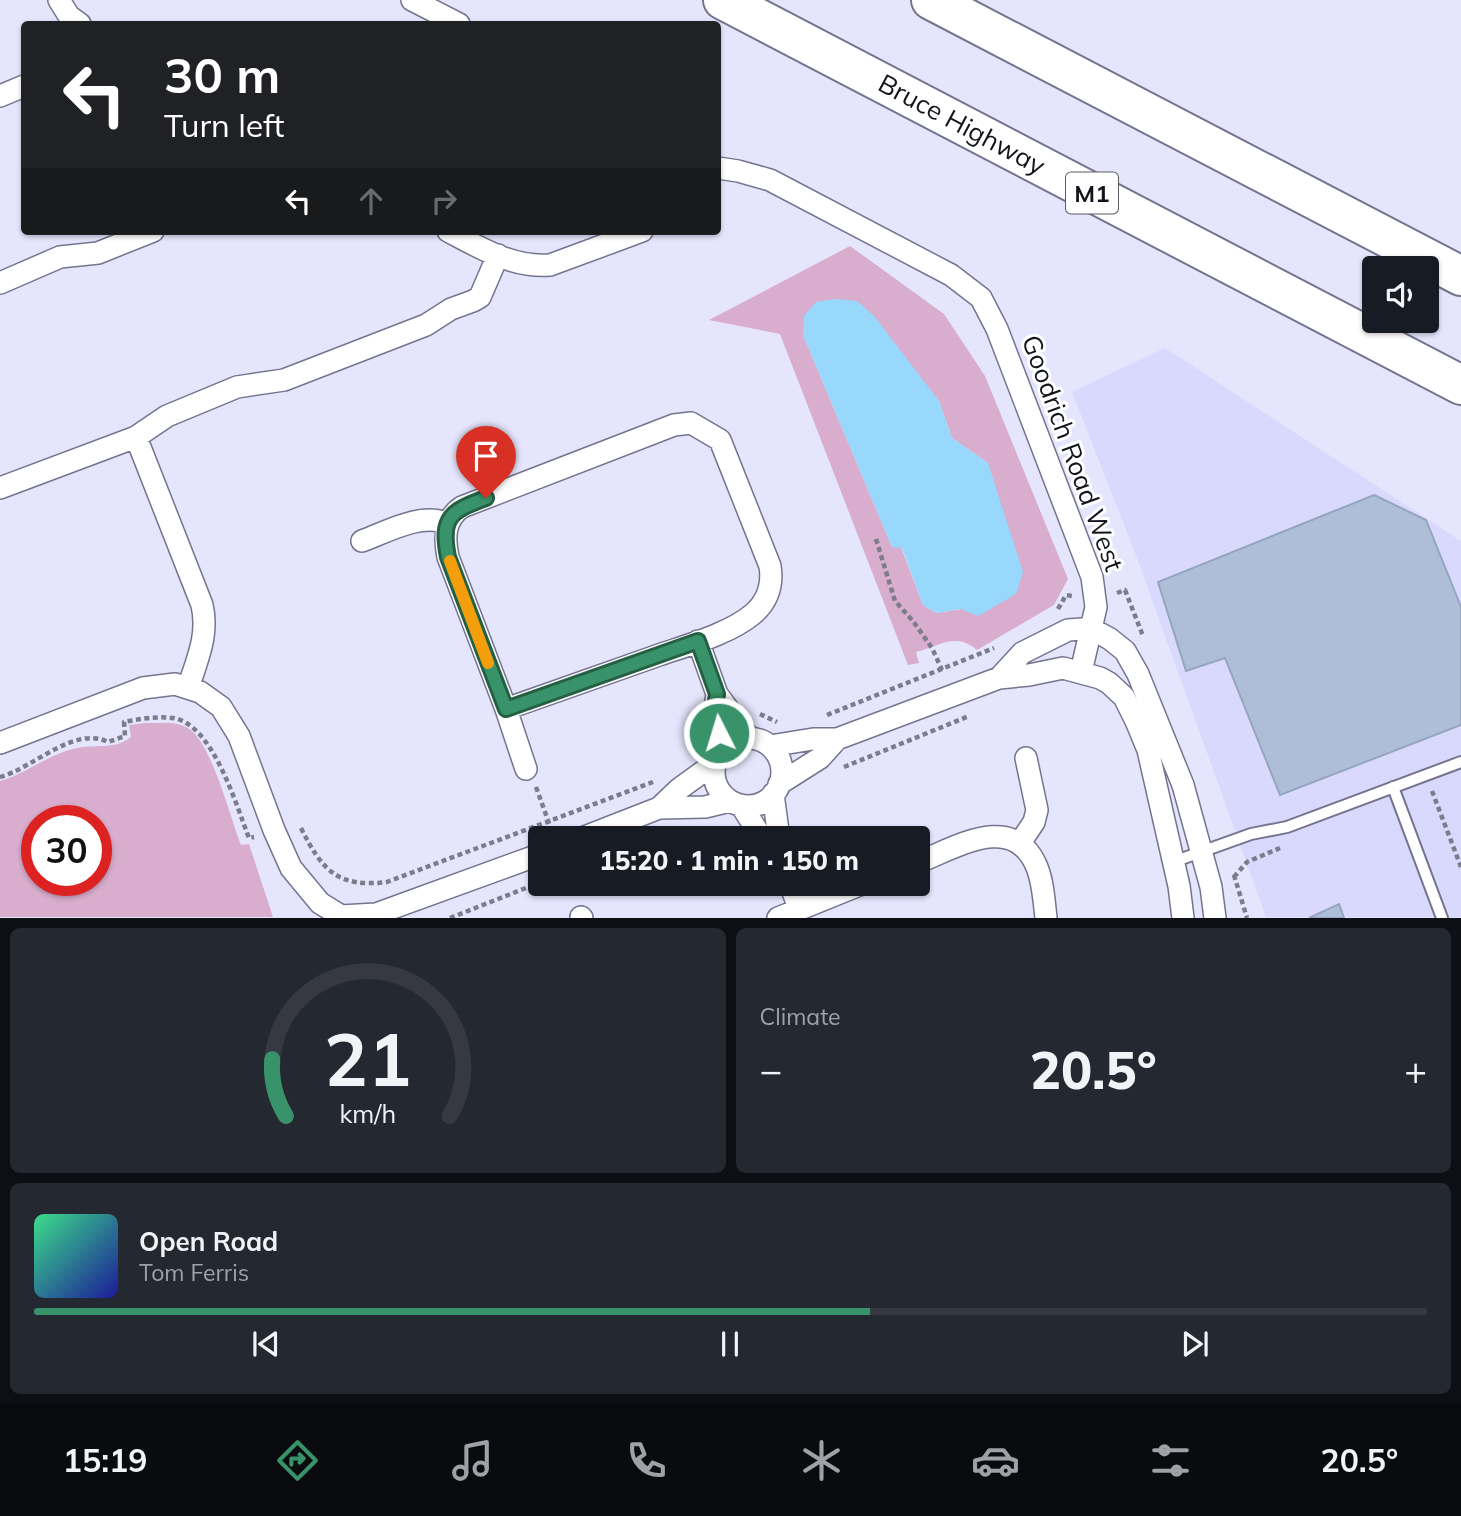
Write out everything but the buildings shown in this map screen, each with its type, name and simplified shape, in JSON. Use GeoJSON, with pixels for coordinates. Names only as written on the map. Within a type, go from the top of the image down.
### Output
{"type":"FeatureCollection","features":[{"type":"Feature","properties":{"kind":"highway","name":"Bruce Highway"},"geometry":{"type":"LineString","coordinates":[[723,0],[1461,385]]}},
{"type":"Feature","properties":{"kind":"highway"},"geometry":{"type":"LineString","coordinates":[[931,0],[1461,276]]}},
{"type":"Feature","properties":{"kind":"street"},"geometry":{"type":"LineString","coordinates":[[59,0],[69,16],[76,21]]}},
{"type":"Feature","properties":{"kind":"street"},"geometry":{"type":"LineString","coordinates":[[412,0],[453,21]]}},
{"type":"Feature","properties":{"kind":"street"},"geometry":{"type":"LineString","coordinates":[[0,96],[21,87]]}},
{"type":"Feature","properties":{"kind":"street","name":"Goodrich Road West"},"geometry":{"type":"LineString","coordinates":[[721,169],[770,180],[951,275],[981,298],[997,328],[1092,578],[1096,607],[1081,672]]}},
{"type":"Feature","properties":{"kind":"street"},"geometry":{"type":"LineString","coordinates":[[0,284],[60,257],[98,253],[143,235]]}},
{"type":"Feature","properties":{"kind":"street"},"geometry":{"type":"LineString","coordinates":[[456,235],[526,266],[550,265],[631,235]]}},
{"type":"Feature","properties":{"kind":"street"},"geometry":{"type":"LineString","coordinates":[[0,488],[136,437],[167,416],[237,387],[284,380],[426,325],[451,309],[474,302],[480,297],[498,255]]}},
{"type":"Feature","properties":{"kind":"street"},"geometry":{"type":"LineString","coordinates":[[506,709],[698,641],[741,622],[754,613],[766,598],[772,581],[770,566],[720,440],[691,423],[674,425],[462,507],[453,513],[447,523],[445,542],[448,557],[526,769]]}},
{"type":"Feature","properties":{"kind":"street"},"geometry":{"type":"LineString","coordinates":[[136,437],[206,621],[205,634],[188,688]]}},
{"type":"Feature","properties":{"kind":"street"},"geometry":{"type":"LineString","coordinates":[[362,541],[422,519],[447,523]]}},
{"type":"Feature","properties":{"kind":"street"},"geometry":{"type":"LineString","coordinates":[[999,678],[1022,653],[1058,634],[1074,629],[1092,631],[1118,644],[1132,660],[1183,785],[1211,887],[1215,918]]}},
{"type":"Feature","properties":{"kind":"street"},"geometry":{"type":"LineString","coordinates":[[698,641],[717,694],[749,738]]}},
{"type":"Feature","properties":{"kind":"street"},"geometry":{"type":"LineString","coordinates":[[770,746],[813,739],[837,739],[999,678],[1052,669],[1081,672],[1100,678],[1124,698],[1150,758],[1183,918]]}},
{"type":"Feature","properties":{"kind":"street"},"geometry":{"type":"LineString","coordinates":[[0,743],[130,692],[175,684],[212,699],[233,725],[291,868],[320,903],[341,917],[376,914],[528,859]]}},
{"type":"Feature","properties":{"kind":"street"},"geometry":{"type":"LineString","coordinates":[[717,694],[715,707],[719,756],[714,774],[716,785],[736,803],[753,826]]}},
{"type":"Feature","properties":{"kind":"street"},"geometry":{"type":"LineString","coordinates":[[659,808],[719,756],[730,743],[749,738],[760,740],[777,754],[782,774],[776,789],[778,826]]}},
{"type":"Feature","properties":{"kind":"street"},"geometry":{"type":"LineString","coordinates":[[613,826],[659,808],[758,804],[820,758],[837,739]]}},
{"type":"Feature","properties":{"kind":"street"},"geometry":{"type":"LineString","coordinates":[[1020,843],[1034,822],[1037,810],[1026,758]]}},
{"type":"Feature","properties":{"kind":"street"},"geometry":{"type":"LineString","coordinates":[[930,858],[982,837],[1009,837],[1028,849],[1038,867],[1046,918]]}},
{"type":"Feature","properties":{"kind":"street"},"geometry":{"type":"LineString","coordinates":[[794,896],[799,908]]}},
{"type":"Feature","properties":{"kind":"street"},"geometry":{"type":"LineString","coordinates":[[778,918],[830,896]]}},
{"type":"Feature","properties":{"kind":"lane"},"geometry":{"type":"LineString","coordinates":[[1173,862],[1261,831],[1287,827],[1461,762]]}},
{"type":"Feature","properties":{"kind":"lane"},"geometry":{"type":"LineString","coordinates":[[1393,788],[1442,918]]}},
{"type":"Feature","properties":{"kind":"path"},"geometry":{"type":"LineString","coordinates":[[876,539],[895,601],[926,639],[942,670]]}},
{"type":"Feature","properties":{"kind":"path"},"geometry":{"type":"LineString","coordinates":[[835,770],[981,711]]}},
{"type":"Feature","properties":{"kind":"path"},"geometry":{"type":"LineString","coordinates":[[526,769],[550,826]]}},
{"type":"Feature","properties":{"kind":"path"},"geometry":{"type":"LineString","coordinates":[[1425,774],[1461,867]]}},
{"type":"Feature","properties":{"kind":"path"},"geometry":{"type":"LineString","coordinates":[[1234,877],[1247,862],[1281,848]]}},
{"type":"Feature","properties":{"kind":"path"},"geometry":{"type":"LineString","coordinates":[[1232,869],[1247,918]]}},
{"type":"Feature","properties":{"kind":"path"},"geometry":{"type":"LineString","coordinates":[[450,918],[528,887]]}},
{"type":"Feature","properties":{"kind":"shaded area"},"geometry":{"type":"Polygon","coordinates":[[[850,246],[944,314],[985,376],[1068,579],[1054,605],[977,650],[962,642],[948,642],[916,652],[919,663],[908,665],[780,334],[709,320],[850,246]],[[803,335],[892,547],[901,547],[923,605],[936,613],[962,609],[988,463],[952,438],[939,401],[803,335]]]}},
{"type":"Feature","properties":{"kind":"shaded area"},"geometry":{"type":"Polygon","coordinates":[[[835,299],[857,301],[874,316],[939,401],[952,438],[988,463],[1023,572],[1016,594],[978,616],[961,609],[936,613],[923,605],[902,548],[892,547],[803,335],[804,316],[816,302],[835,299]]]}},
{"type":"Feature","properties":{"kind":"shaded area"},"geometry":{"type":"Polygon","coordinates":[[[1165,348],[1461,541],[1461,917],[1266,917],[1137,558],[1072,392],[1165,348]]]}},
{"type":"Feature","properties":{"kind":"shaded area"},"geometry":{"type":"Polygon","coordinates":[[[146,723],[178,724],[194,733],[215,770],[241,845],[249,844],[273,917],[0,917],[0,781],[67,751],[118,744],[131,737],[129,725],[146,723]]]}},
{"type":"Feature","properties":{"kind":"slow traffic"},"geometry":{"type":"LineString","coordinates":[[450,561],[488,663]]}},
{"type":"Feature","properties":{"kind":"route"},"geometry":{"type":"LineString","coordinates":[[486,498],[453,513],[447,523],[445,542],[448,557],[506,709],[698,641],[717,694],[715,707],[719,733]]}}]}
